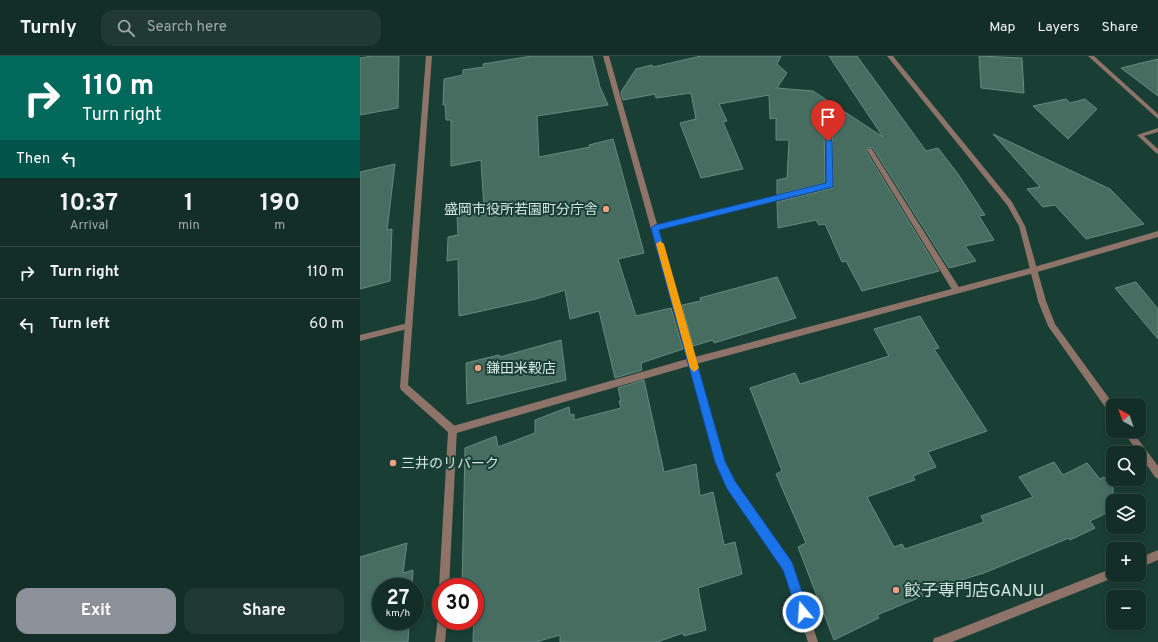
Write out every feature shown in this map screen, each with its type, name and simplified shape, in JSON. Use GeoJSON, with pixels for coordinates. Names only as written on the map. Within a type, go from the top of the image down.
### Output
{"type":"FeatureCollection","features":[{"type":"Feature","properties":{"kind":"street"},"geometry":{"type":"LineString","coordinates":[[429,56],[404,387],[453,430]]}},
{"type":"Feature","properties":{"kind":"street"},"geometry":{"type":"LineString","coordinates":[[606,56],[693,361],[720,462],[731,485],[788,566],[813,642]]}},
{"type":"Feature","properties":{"kind":"street"},"geometry":{"type":"LineString","coordinates":[[890,56],[1010,204],[1022,226],[1042,301],[1052,326],[1106,401]]}},
{"type":"Feature","properties":{"kind":"street"},"geometry":{"type":"LineString","coordinates":[[1090,56],[1158,117]]}},
{"type":"Feature","properties":{"kind":"street"},"geometry":{"type":"LineString","coordinates":[[655,228],[830,185],[828,126]]}},
{"type":"Feature","properties":{"kind":"street"},"geometry":{"type":"LineString","coordinates":[[1158,130],[1140,135],[1158,152]]}},
{"type":"Feature","properties":{"kind":"street"},"geometry":{"type":"LineString","coordinates":[[870,150],[957,291]]}},
{"type":"Feature","properties":{"kind":"street"},"geometry":{"type":"LineString","coordinates":[[453,430],[693,361],[1034,270],[1158,234]]}},
{"type":"Feature","properties":{"kind":"street"},"geometry":{"type":"LineString","coordinates":[[360,338],[408,326]]}},
{"type":"Feature","properties":{"kind":"street"},"geometry":{"type":"LineString","coordinates":[[445,578],[453,430]]}},
{"type":"Feature","properties":{"kind":"street"},"geometry":{"type":"LineString","coordinates":[[1132,438],[1158,474]]}},
{"type":"Feature","properties":{"kind":"street"},"geometry":{"type":"LineString","coordinates":[[1146,560],[1158,555]]}},
{"type":"Feature","properties":{"kind":"street"},"geometry":{"type":"LineString","coordinates":[[938,642],[1106,576]]}},
{"type":"Feature","properties":{"kind":"street"},"geometry":{"type":"LineString","coordinates":[[440,642],[441,630]]}},
{"type":"Feature","properties":{"kind":"building"},"geometry":{"type":"Polygon","coordinates":[[[372,56],[399,56],[398,108],[360,115],[360,58],[372,56]]]}},
{"type":"Feature","properties":{"kind":"building"},"geometry":{"type":"Polygon","coordinates":[[[532,56],[592,56],[600,87],[608,105],[537,116],[539,157],[590,147],[589,145],[613,139],[644,253],[618,259],[636,316],[671,308],[683,349],[641,363],[642,370],[615,378],[599,311],[570,319],[565,290],[536,299],[459,316],[458,259],[447,261],[448,237],[458,235],[457,215],[484,209],[481,160],[451,166],[451,120],[446,120],[445,104],[443,105],[444,79],[463,75],[463,70],[484,67],[483,64],[532,56]]]}},
{"type":"Feature","properties":{"kind":"building"},"geometry":{"type":"Polygon","coordinates":[[[701,56],[781,56],[777,64],[787,73],[777,88],[813,91],[883,137],[829,56],[857,56],[926,151],[938,148],[958,174],[985,215],[979,216],[994,240],[965,246],[976,261],[949,268],[873,148],[869,147],[866,151],[939,271],[862,291],[846,261],[842,262],[825,224],[819,225],[816,220],[778,228],[777,202],[833,188],[832,125],[827,123],[824,126],[825,183],[777,195],[777,180],[787,178],[789,140],[776,140],[776,118],[770,119],[769,95],[719,104],[727,121],[723,122],[743,169],[701,178],[680,123],[696,119],[691,93],[656,98],[655,94],[623,100],[621,92],[636,69],[652,65],[653,67],[701,56]]]}},
{"type":"Feature","properties":{"kind":"building"},"geometry":{"type":"Polygon","coordinates":[[[979,56],[1022,58],[1024,93],[981,88],[979,56]]]}},
{"type":"Feature","properties":{"kind":"building"},"geometry":{"type":"Polygon","coordinates":[[[1158,59],[1158,96],[1121,68],[1158,59]]]}},
{"type":"Feature","properties":{"kind":"building"},"geometry":{"type":"Polygon","coordinates":[[[1066,99],[1070,103],[1085,99],[1097,109],[1068,139],[1033,106],[1066,99]]]}},
{"type":"Feature","properties":{"kind":"building"},"geometry":{"type":"Polygon","coordinates":[[[993,134],[1110,189],[1144,224],[1086,239],[1055,205],[1043,207],[1027,189],[1040,187],[993,134]]]}},
{"type":"Feature","properties":{"kind":"building"},"geometry":{"type":"Polygon","coordinates":[[[395,164],[387,230],[392,229],[390,281],[360,289],[360,172],[395,164]]]}},
{"type":"Feature","properties":{"kind":"building"},"geometry":{"type":"Polygon","coordinates":[[[777,277],[796,318],[714,343],[713,340],[693,346],[682,305],[701,301],[700,298],[777,277]]]}},
{"type":"Feature","properties":{"kind":"building"},"geometry":{"type":"Polygon","coordinates":[[[1136,282],[1158,309],[1158,339],[1115,288],[1136,282]]]}},
{"type":"Feature","properties":{"kind":"building"},"geometry":{"type":"Polygon","coordinates":[[[920,316],[939,348],[934,349],[987,431],[928,452],[936,467],[913,476],[915,480],[867,497],[894,547],[902,544],[905,549],[984,522],[981,516],[1033,497],[1019,477],[1054,462],[1063,475],[1087,463],[1100,479],[1104,477],[1106,479],[1106,486],[1111,486],[1113,488],[1113,494],[1106,494],[1106,513],[1090,521],[1095,528],[1070,540],[1069,538],[984,573],[921,592],[923,596],[877,615],[879,618],[834,640],[798,547],[806,543],[776,474],[782,471],[750,388],[795,373],[800,384],[889,356],[874,329],[920,316]]]}},
{"type":"Feature","properties":{"kind":"building"},"geometry":{"type":"Polygon","coordinates":[[[561,340],[566,380],[467,404],[466,363],[499,355],[500,357],[561,340]]]}},
{"type":"Feature","properties":{"kind":"building"},"geometry":{"type":"Polygon","coordinates":[[[644,380],[664,472],[696,464],[700,496],[713,492],[724,545],[735,542],[742,574],[698,588],[706,630],[684,636],[683,633],[657,642],[560,642],[560,635],[536,642],[473,642],[473,630],[484,630],[484,578],[462,578],[465,448],[496,436],[498,447],[535,433],[535,420],[569,407],[570,415],[574,414],[574,420],[621,408],[618,388],[644,380]]]}},
{"type":"Feature","properties":{"kind":"building"},"geometry":{"type":"Polygon","coordinates":[[[407,543],[403,573],[413,570],[413,578],[372,578],[372,630],[409,630],[408,642],[360,642],[360,557],[407,543]]]}},
{"type":"Feature","properties":{"kind":"slow traffic"},"geometry":{"type":"LineString","coordinates":[[660,244],[694,368]]}},
{"type":"Feature","properties":{"kind":"place","name":"盛岡市役所若園町分庁舎"},"geometry":{"type":"Point","coordinates":[606,209]}},
{"type":"Feature","properties":{"kind":"place","name":"鎌田米穀店"},"geometry":{"type":"Point","coordinates":[478,368]}},
{"type":"Feature","properties":{"kind":"place","name":"三井のリパーク"},"geometry":{"type":"Point","coordinates":[393,463]}},
{"type":"Feature","properties":{"kind":"place","name":"餃子専門店GANJU"},"geometry":{"type":"Point","coordinates":[896,590]}},
{"type":"Feature","properties":{"kind":"route"},"geometry":{"type":"LineString","coordinates":[[803,612],[788,566],[731,485],[720,462],[655,228],[830,185],[828,141]]}}]}
